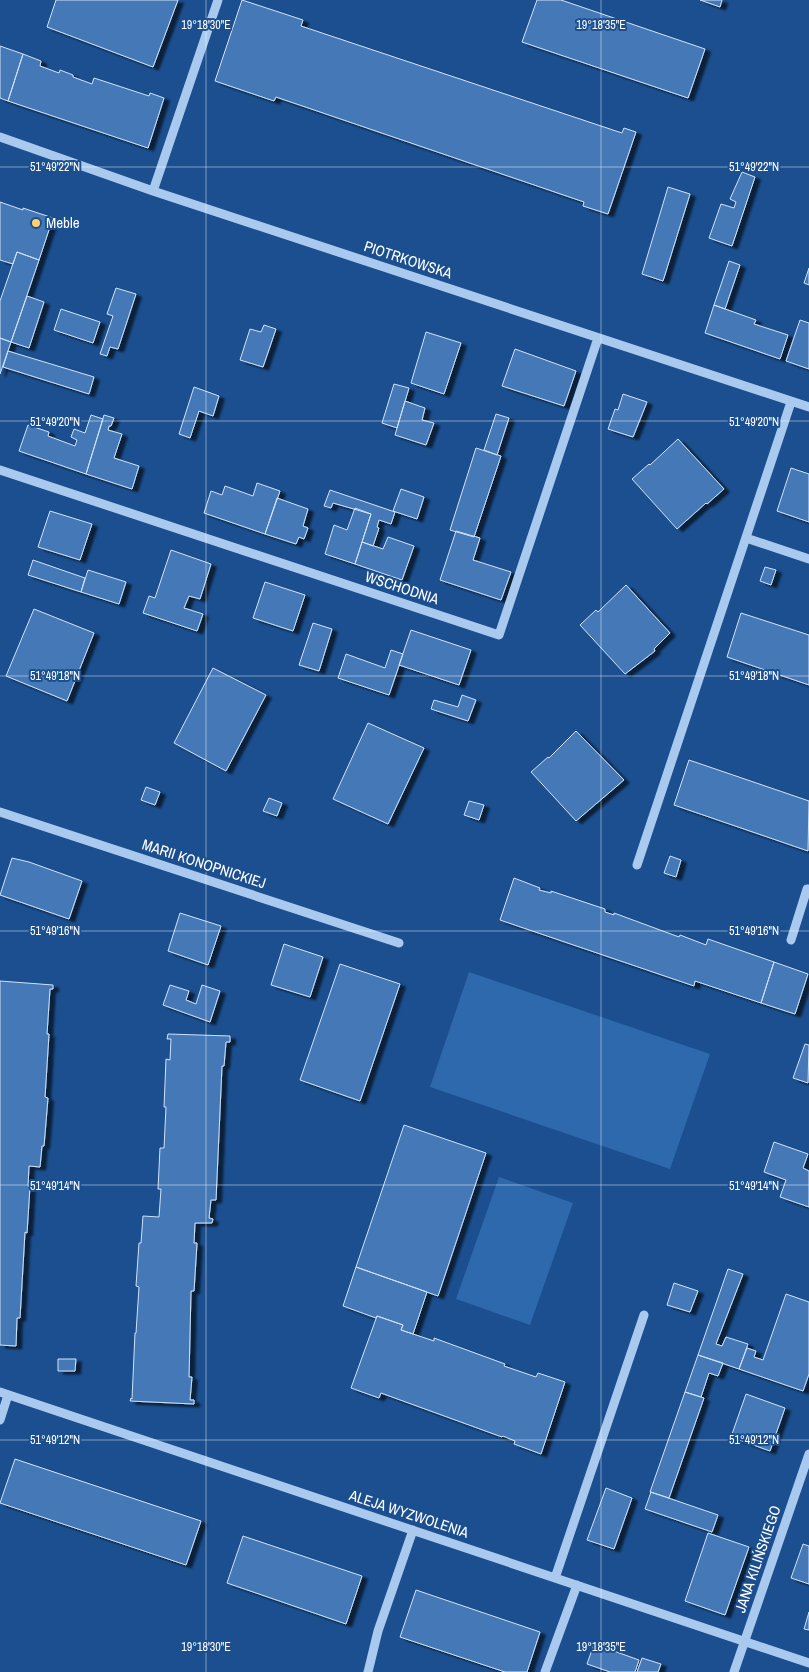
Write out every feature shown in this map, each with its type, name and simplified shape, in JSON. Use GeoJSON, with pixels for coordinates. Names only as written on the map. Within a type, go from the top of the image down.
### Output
{"type":"FeatureCollection","features":[{"type":"Feature","properties":{"kind":"street"},"geometry":{"type":"LineString","coordinates":[[153,191],[218,0]]}},
{"type":"Feature","properties":{"kind":"street","name":"PIOTRKOWSKA"},"geometry":{"type":"LineString","coordinates":[[0,136],[153,191],[809,408]]}},
{"type":"Feature","properties":{"kind":"street","name":"WSCHODNIA"},"geometry":{"type":"LineString","coordinates":[[0,470],[499,634],[598,338]]}},
{"type":"Feature","properties":{"kind":"street"},"geometry":{"type":"LineString","coordinates":[[637,865],[791,402]]}},
{"type":"Feature","properties":{"kind":"street"},"geometry":{"type":"LineString","coordinates":[[746,538],[809,559]]}},
{"type":"Feature","properties":{"kind":"street","name":"MARII KONOPNICKIEJ"},"geometry":{"type":"LineString","coordinates":[[0,812],[399,943]]}},
{"type":"Feature","properties":{"kind":"street"},"geometry":{"type":"LineString","coordinates":[[791,940],[807,889],[809,888]]}},
{"type":"Feature","properties":{"kind":"street"},"geometry":{"type":"LineString","coordinates":[[554,1578],[644,1315]]}},
{"type":"Feature","properties":{"kind":"street"},"geometry":{"type":"LineString","coordinates":[[0,1420],[4,1394]]}},
{"type":"Feature","properties":{"kind":"street","name":"ALEJA WYZWOLENIA"},"geometry":{"type":"LineString","coordinates":[[4,1394],[809,1663]]}},
{"type":"Feature","properties":{"kind":"street","name":"JANA KILIŃSKIEGO"},"geometry":{"type":"LineString","coordinates":[[734,1672],[809,1454]]}},
{"type":"Feature","properties":{"kind":"street"},"geometry":{"type":"LineString","coordinates":[[368,1672],[378,1631],[413,1530]]}},
{"type":"Feature","properties":{"kind":"street"},"geometry":{"type":"LineString","coordinates":[[546,1672],[577,1585]]}},
{"type":"Feature","properties":{"kind":"shaded area"},"geometry":{"type":"Polygon","coordinates":[[[469,972],[710,1054],[670,1169],[430,1087],[469,972]]]}},
{"type":"Feature","properties":{"kind":"shaded area"},"geometry":{"type":"Polygon","coordinates":[[[499,1177],[573,1203],[530,1325],[456,1299],[499,1177]]]}},
{"type":"Feature","properties":{"kind":"building"},"geometry":{"type":"Polygon","coordinates":[[[56,0],[178,0],[153,67],[47,27],[56,0]]]}},
{"type":"Feature","properties":{"kind":"building"},"geometry":{"type":"Polygon","coordinates":[[[242,0],[303,20],[301,26],[622,133],[624,128],[636,132],[608,214],[583,206],[584,202],[276,97],[274,101],[215,81],[242,0]]]}},
{"type":"Feature","properties":{"kind":"building"},"geometry":{"type":"Polygon","coordinates":[[[537,0],[561,0],[705,49],[688,98],[522,42],[537,0]]]}},
{"type":"Feature","properties":{"kind":"building"},"geometry":{"type":"Polygon","coordinates":[[[700,0],[722,0],[720,7],[700,0]]]}},
{"type":"Feature","properties":{"kind":"building"},"geometry":{"type":"Polygon","coordinates":[[[0,46],[23,54],[8,101],[0,98],[0,46]]]}},
{"type":"Feature","properties":{"kind":"building"},"geometry":{"type":"Polygon","coordinates":[[[23,54],[41,61],[40,66],[59,73],[60,70],[92,84],[94,78],[149,96],[150,93],[164,98],[148,148],[8,101],[23,54]]]}},
{"type":"Feature","properties":{"kind":"building"},"geometry":{"type":"Polygon","coordinates":[[[742,172],[755,177],[732,246],[709,238],[721,204],[734,208],[736,202],[730,199],[742,172]]]}},
{"type":"Feature","properties":{"kind":"building"},"geometry":{"type":"Polygon","coordinates":[[[668,187],[690,194],[663,281],[642,274],[668,187]]]}},
{"type":"Feature","properties":{"kind":"building"},"geometry":{"type":"Polygon","coordinates":[[[0,202],[53,218],[39,260],[17,252],[13,264],[0,260],[0,202]]]}},
{"type":"Feature","properties":{"kind":"building"},"geometry":{"type":"Polygon","coordinates":[[[17,252],[39,260],[11,342],[0,338],[0,301],[17,252]]]}},
{"type":"Feature","properties":{"kind":"building"},"geometry":{"type":"Polygon","coordinates":[[[729,261],[740,265],[725,309],[714,305],[729,261]]]}},
{"type":"Feature","properties":{"kind":"building"},"geometry":{"type":"Polygon","coordinates":[[[809,268],[809,285],[804,283],[809,268]]]}},
{"type":"Feature","properties":{"kind":"building"},"geometry":{"type":"Polygon","coordinates":[[[116,288],[136,294],[118,349],[110,347],[107,356],[100,354],[113,316],[107,314],[116,288]]]}},
{"type":"Feature","properties":{"kind":"building"},"geometry":{"type":"Polygon","coordinates":[[[27,296],[44,302],[29,348],[11,342],[27,296]]]}},
{"type":"Feature","properties":{"kind":"building"},"geometry":{"type":"Polygon","coordinates":[[[714,305],[756,320],[754,324],[788,335],[780,359],[705,333],[714,305]]]}},
{"type":"Feature","properties":{"kind":"building"},"geometry":{"type":"Polygon","coordinates":[[[61,309],[100,322],[93,343],[54,330],[61,309]]]}},
{"type":"Feature","properties":{"kind":"building"},"geometry":{"type":"Polygon","coordinates":[[[800,320],[809,323],[809,369],[786,361],[800,320]]]}},
{"type":"Feature","properties":{"kind":"building"},"geometry":{"type":"Polygon","coordinates":[[[264,325],[276,329],[263,367],[240,360],[250,329],[261,332],[264,325]]]}},
{"type":"Feature","properties":{"kind":"building"},"geometry":{"type":"Polygon","coordinates":[[[426,332],[461,343],[444,394],[411,383],[426,332]]]}},
{"type":"Feature","properties":{"kind":"building"},"geometry":{"type":"Polygon","coordinates":[[[0,338],[11,342],[0,374],[0,338]]]}},
{"type":"Feature","properties":{"kind":"building"},"geometry":{"type":"Polygon","coordinates":[[[515,349],[576,371],[564,406],[502,386],[515,349]]]}},
{"type":"Feature","properties":{"kind":"building"},"geometry":{"type":"Polygon","coordinates":[[[8,351],[94,377],[89,394],[3,367],[8,351]]]}},
{"type":"Feature","properties":{"kind":"building"},"geometry":{"type":"Polygon","coordinates":[[[394,384],[409,388],[397,428],[382,423],[394,384]]]}},
{"type":"Feature","properties":{"kind":"building"},"geometry":{"type":"Polygon","coordinates":[[[194,387],[219,396],[213,416],[199,411],[190,438],[179,434],[194,387]]]}},
{"type":"Feature","properties":{"kind":"building"},"geometry":{"type":"Polygon","coordinates":[[[623,394],[647,402],[633,437],[608,429],[615,409],[618,410],[623,394]]]}},
{"type":"Feature","properties":{"kind":"building"},"geometry":{"type":"Polygon","coordinates":[[[405,401],[425,408],[422,420],[434,423],[426,445],[395,435],[405,401]]]}},
{"type":"Feature","properties":{"kind":"building"},"geometry":{"type":"Polygon","coordinates":[[[496,414],[509,418],[497,455],[484,450],[496,414]]]}},
{"type":"Feature","properties":{"kind":"building"},"geometry":{"type":"Polygon","coordinates":[[[91,415],[103,419],[86,474],[19,451],[28,425],[49,432],[48,436],[75,446],[77,440],[71,437],[74,429],[85,433],[91,415]]]}},
{"type":"Feature","properties":{"kind":"building"},"geometry":{"type":"Polygon","coordinates":[[[104,415],[114,418],[108,430],[122,434],[114,458],[139,466],[132,489],[86,474],[104,415]]]}},
{"type":"Feature","properties":{"kind":"building"},"geometry":{"type":"Polygon","coordinates":[[[678,439],[724,489],[677,529],[632,479],[678,439]]]}},
{"type":"Feature","properties":{"kind":"building"},"geometry":{"type":"Polygon","coordinates":[[[476,448],[501,456],[474,537],[450,530],[476,448]]]}},
{"type":"Feature","properties":{"kind":"building"},"geometry":{"type":"Polygon","coordinates":[[[791,468],[809,474],[809,522],[777,511],[791,468]]]}},
{"type":"Feature","properties":{"kind":"building"},"geometry":{"type":"Polygon","coordinates":[[[257,483],[280,491],[265,534],[204,513],[211,491],[222,495],[225,486],[253,496],[257,483]]]}},
{"type":"Feature","properties":{"kind":"building"},"geometry":{"type":"Polygon","coordinates":[[[401,489],[424,497],[417,519],[393,511],[401,489]]]}},
{"type":"Feature","properties":{"kind":"building"},"geometry":{"type":"Polygon","coordinates":[[[330,490],[395,512],[391,524],[379,520],[377,527],[379,528],[373,546],[362,542],[371,514],[333,503],[331,508],[324,506],[330,490]]]}},
{"type":"Feature","properties":{"kind":"building"},"geometry":{"type":"Polygon","coordinates":[[[277,498],[308,509],[303,526],[308,528],[304,539],[299,537],[296,544],[265,534],[277,498]]]}},
{"type":"Feature","properties":{"kind":"building"},"geometry":{"type":"Polygon","coordinates":[[[355,508],[371,514],[355,564],[325,554],[334,525],[347,530],[355,508]]]}},
{"type":"Feature","properties":{"kind":"building"},"geometry":{"type":"Polygon","coordinates":[[[50,511],[92,524],[80,560],[38,547],[50,511]]]}},
{"type":"Feature","properties":{"kind":"building"},"geometry":{"type":"Polygon","coordinates":[[[456,531],[480,538],[473,560],[511,572],[501,600],[440,580],[456,531]]]}},
{"type":"Feature","properties":{"kind":"building"},"geometry":{"type":"Polygon","coordinates":[[[388,537],[414,546],[402,580],[355,564],[362,542],[383,549],[388,537]]]}},
{"type":"Feature","properties":{"kind":"building"},"geometry":{"type":"Polygon","coordinates":[[[171,550],[211,564],[200,599],[189,596],[184,608],[203,614],[197,631],[143,613],[149,596],[155,598],[171,550]]]}},
{"type":"Feature","properties":{"kind":"building"},"geometry":{"type":"Polygon","coordinates":[[[33,560],[85,578],[81,592],[28,575],[33,560]]]}},
{"type":"Feature","properties":{"kind":"building"},"geometry":{"type":"Polygon","coordinates":[[[765,567],[776,570],[771,585],[760,581],[765,567]]]}},
{"type":"Feature","properties":{"kind":"building"},"geometry":{"type":"Polygon","coordinates":[[[88,570],[126,582],[119,604],[81,592],[88,570]]]}},
{"type":"Feature","properties":{"kind":"building"},"geometry":{"type":"Polygon","coordinates":[[[265,582],[305,595],[293,631],[253,618],[265,582]]]}},
{"type":"Feature","properties":{"kind":"building"},"geometry":{"type":"Polygon","coordinates":[[[626,585],[670,633],[654,649],[655,651],[625,674],[580,625],[596,610],[598,612],[626,585]]]}},
{"type":"Feature","properties":{"kind":"building"},"geometry":{"type":"Polygon","coordinates":[[[34,609],[94,633],[67,701],[6,676],[34,609]]]}},
{"type":"Feature","properties":{"kind":"building"},"geometry":{"type":"Polygon","coordinates":[[[741,613],[809,635],[809,685],[727,657],[741,613]]]}},
{"type":"Feature","properties":{"kind":"building"},"geometry":{"type":"Polygon","coordinates":[[[313,623],[332,629],[319,671],[299,665],[313,623]]]}},
{"type":"Feature","properties":{"kind":"building"},"geometry":{"type":"Polygon","coordinates":[[[411,630],[471,650],[459,685],[399,665],[411,630]]]}},
{"type":"Feature","properties":{"kind":"building"},"geometry":{"type":"Polygon","coordinates":[[[391,650],[403,654],[389,695],[338,678],[346,654],[385,668],[391,650]]]}},
{"type":"Feature","properties":{"kind":"building"},"geometry":{"type":"Polygon","coordinates":[[[213,668],[266,695],[226,771],[174,743],[213,668]]]}},
{"type":"Feature","properties":{"kind":"building"},"geometry":{"type":"Polygon","coordinates":[[[462,695],[476,700],[468,721],[431,709],[434,700],[458,707],[462,695]]]}},
{"type":"Feature","properties":{"kind":"building"},"geometry":{"type":"Polygon","coordinates":[[[368,723],[424,748],[388,824],[333,799],[368,723]]]}},
{"type":"Feature","properties":{"kind":"building"},"geometry":{"type":"Polygon","coordinates":[[[576,731],[624,780],[576,821],[531,772],[549,758],[576,731]]]}},
{"type":"Feature","properties":{"kind":"building"},"geometry":{"type":"Polygon","coordinates":[[[689,760],[809,801],[808,851],[674,805],[689,760]]]}},
{"type":"Feature","properties":{"kind":"building"},"geometry":{"type":"Polygon","coordinates":[[[146,787],[160,792],[155,805],[141,800],[146,787]]]}},
{"type":"Feature","properties":{"kind":"building"},"geometry":{"type":"Polygon","coordinates":[[[269,798],[282,803],[277,816],[263,811],[269,798]]]}},
{"type":"Feature","properties":{"kind":"building"},"geometry":{"type":"Polygon","coordinates":[[[469,801],[484,805],[479,820],[464,815],[469,801]]]}},
{"type":"Feature","properties":{"kind":"building"},"geometry":{"type":"Polygon","coordinates":[[[670,856],[681,860],[676,877],[664,873],[670,856]]]}},
{"type":"Feature","properties":{"kind":"building"},"geometry":{"type":"Polygon","coordinates":[[[12,858],[29,862],[82,881],[69,919],[0,895],[12,858]]]}},
{"type":"Feature","properties":{"kind":"building"},"geometry":{"type":"Polygon","coordinates":[[[514,878],[540,888],[539,890],[551,893],[551,891],[605,909],[605,912],[614,915],[614,913],[679,937],[680,935],[706,945],[708,939],[774,962],[761,1003],[695,981],[694,986],[500,920],[514,878]]]}},
{"type":"Feature","properties":{"kind":"building"},"geometry":{"type":"Polygon","coordinates":[[[180,913],[221,926],[208,965],[168,951],[180,913]]]}},
{"type":"Feature","properties":{"kind":"building"},"geometry":{"type":"Polygon","coordinates":[[[284,944],[323,957],[310,997],[271,985],[284,944]]]}},
{"type":"Feature","properties":{"kind":"building"},"geometry":{"type":"Polygon","coordinates":[[[774,962],[808,974],[795,1014],[761,1003],[774,962]]]}},
{"type":"Feature","properties":{"kind":"building"},"geometry":{"type":"Polygon","coordinates":[[[340,964],[400,984],[360,1101],[300,1080],[340,964]]]}},
{"type":"Feature","properties":{"kind":"building"},"geometry":{"type":"Polygon","coordinates":[[[0,981],[53,985],[53,989],[50,989],[47,1034],[49,1034],[45,1097],[48,1098],[44,1146],[42,1146],[40,1167],[29,1166],[28,1186],[30,1186],[27,1233],[25,1232],[20,1318],[17,1318],[16,1346],[0,1345],[0,981]]]}},
{"type":"Feature","properties":{"kind":"building"},"geometry":{"type":"Polygon","coordinates":[[[170,985],[189,991],[186,1000],[196,1004],[202,985],[220,991],[210,1022],[163,1005],[170,985]]]}},
{"type":"Feature","properties":{"kind":"building"},"geometry":{"type":"Polygon","coordinates":[[[168,1034],[230,1036],[230,1042],[226,1042],[224,1066],[222,1066],[216,1200],[211,1200],[209,1218],[213,1219],[212,1223],[195,1223],[194,1243],[197,1243],[194,1291],[191,1291],[189,1377],[192,1377],[190,1400],[194,1400],[194,1404],[130,1401],[132,1399],[139,1287],[136,1286],[139,1243],[141,1243],[143,1216],[159,1217],[161,1189],[158,1189],[160,1148],[164,1148],[166,1059],[170,1060],[171,1039],[167,1039],[168,1034]]]}},
{"type":"Feature","properties":{"kind":"building"},"geometry":{"type":"Polygon","coordinates":[[[805,1044],[809,1045],[808,1083],[793,1078],[805,1044]]]}},
{"type":"Feature","properties":{"kind":"building"},"geometry":{"type":"Polygon","coordinates":[[[404,1125],[486,1153],[438,1296],[356,1267],[404,1125]]]}},
{"type":"Feature","properties":{"kind":"building"},"geometry":{"type":"Polygon","coordinates":[[[774,1142],[808,1154],[803,1168],[809,1171],[809,1207],[780,1197],[786,1180],[764,1172],[774,1142]]]}},
{"type":"Feature","properties":{"kind":"building"},"geometry":{"type":"Polygon","coordinates":[[[356,1267],[427,1292],[413,1334],[401,1330],[403,1325],[343,1306],[356,1267]]]}},
{"type":"Feature","properties":{"kind":"building"},"geometry":{"type":"Polygon","coordinates":[[[728,1269],[743,1274],[716,1344],[722,1346],[726,1337],[748,1344],[739,1369],[698,1355],[728,1269]]]}},
{"type":"Feature","properties":{"kind":"building"},"geometry":{"type":"Polygon","coordinates":[[[674,1283],[698,1291],[690,1312],[667,1305],[674,1283]]]}},
{"type":"Feature","properties":{"kind":"building"},"geometry":{"type":"Polygon","coordinates":[[[786,1294],[809,1302],[809,1374],[803,1391],[739,1369],[747,1348],[756,1351],[754,1357],[763,1360],[786,1294]]]}},
{"type":"Feature","properties":{"kind":"building"},"geometry":{"type":"Polygon","coordinates":[[[377,1316],[403,1325],[401,1330],[434,1341],[434,1338],[536,1377],[538,1373],[565,1382],[541,1454],[514,1444],[515,1441],[503,1436],[381,1393],[379,1398],[351,1388],[377,1316]]]}},
{"type":"Feature","properties":{"kind":"building"},"geometry":{"type":"Polygon","coordinates":[[[698,1355],[723,1363],[718,1376],[709,1373],[701,1397],[685,1392],[698,1355]]]}},
{"type":"Feature","properties":{"kind":"building"},"geometry":{"type":"Polygon","coordinates":[[[58,1359],[76,1359],[75,1371],[58,1371],[58,1359]]]}},
{"type":"Feature","properties":{"kind":"building"},"geometry":{"type":"Polygon","coordinates":[[[685,1392],[704,1398],[669,1498],[650,1492],[685,1392]]]}},
{"type":"Feature","properties":{"kind":"building"},"geometry":{"type":"Polygon","coordinates":[[[746,1394],[785,1408],[770,1451],[731,1437],[746,1394]]]}},
{"type":"Feature","properties":{"kind":"building"},"geometry":{"type":"Polygon","coordinates":[[[15,1459],[201,1521],[186,1565],[0,1503],[15,1459]]]}},
{"type":"Feature","properties":{"kind":"building"},"geometry":{"type":"Polygon","coordinates":[[[606,1488],[632,1498],[614,1549],[587,1540],[606,1488]]]}},
{"type":"Feature","properties":{"kind":"building"},"geometry":{"type":"Polygon","coordinates":[[[651,1492],[718,1515],[712,1532],[645,1509],[651,1492]]]}},
{"type":"Feature","properties":{"kind":"building"},"geometry":{"type":"Polygon","coordinates":[[[708,1533],[749,1547],[725,1615],[685,1601],[708,1533]]]}},
{"type":"Feature","properties":{"kind":"building"},"geometry":{"type":"Polygon","coordinates":[[[243,1536],[362,1576],[346,1624],[227,1583],[243,1536]]]}},
{"type":"Feature","properties":{"kind":"building"},"geometry":{"type":"Polygon","coordinates":[[[803,1544],[809,1546],[809,1584],[791,1578],[803,1544]]]}},
{"type":"Feature","properties":{"kind":"building"},"geometry":{"type":"Polygon","coordinates":[[[416,1590],[540,1632],[527,1672],[505,1672],[400,1637],[416,1590]]]}},
{"type":"Feature","properties":{"kind":"building"},"geometry":{"type":"Polygon","coordinates":[[[809,1612],[809,1630],[804,1629],[809,1612]]]}},
{"type":"Feature","properties":{"kind":"building"},"geometry":{"type":"Polygon","coordinates":[[[594,1644],[639,1660],[635,1672],[610,1672],[587,1664],[594,1644]]]}},
{"type":"Feature","properties":{"kind":"building"},"geometry":{"type":"Polygon","coordinates":[[[642,1658],[661,1664],[658,1672],[637,1672],[642,1658]]]}},
{"type":"Feature","properties":{"kind":"place","name":"Meble"},"geometry":{"type":"Point","coordinates":[36,223]}}]}
